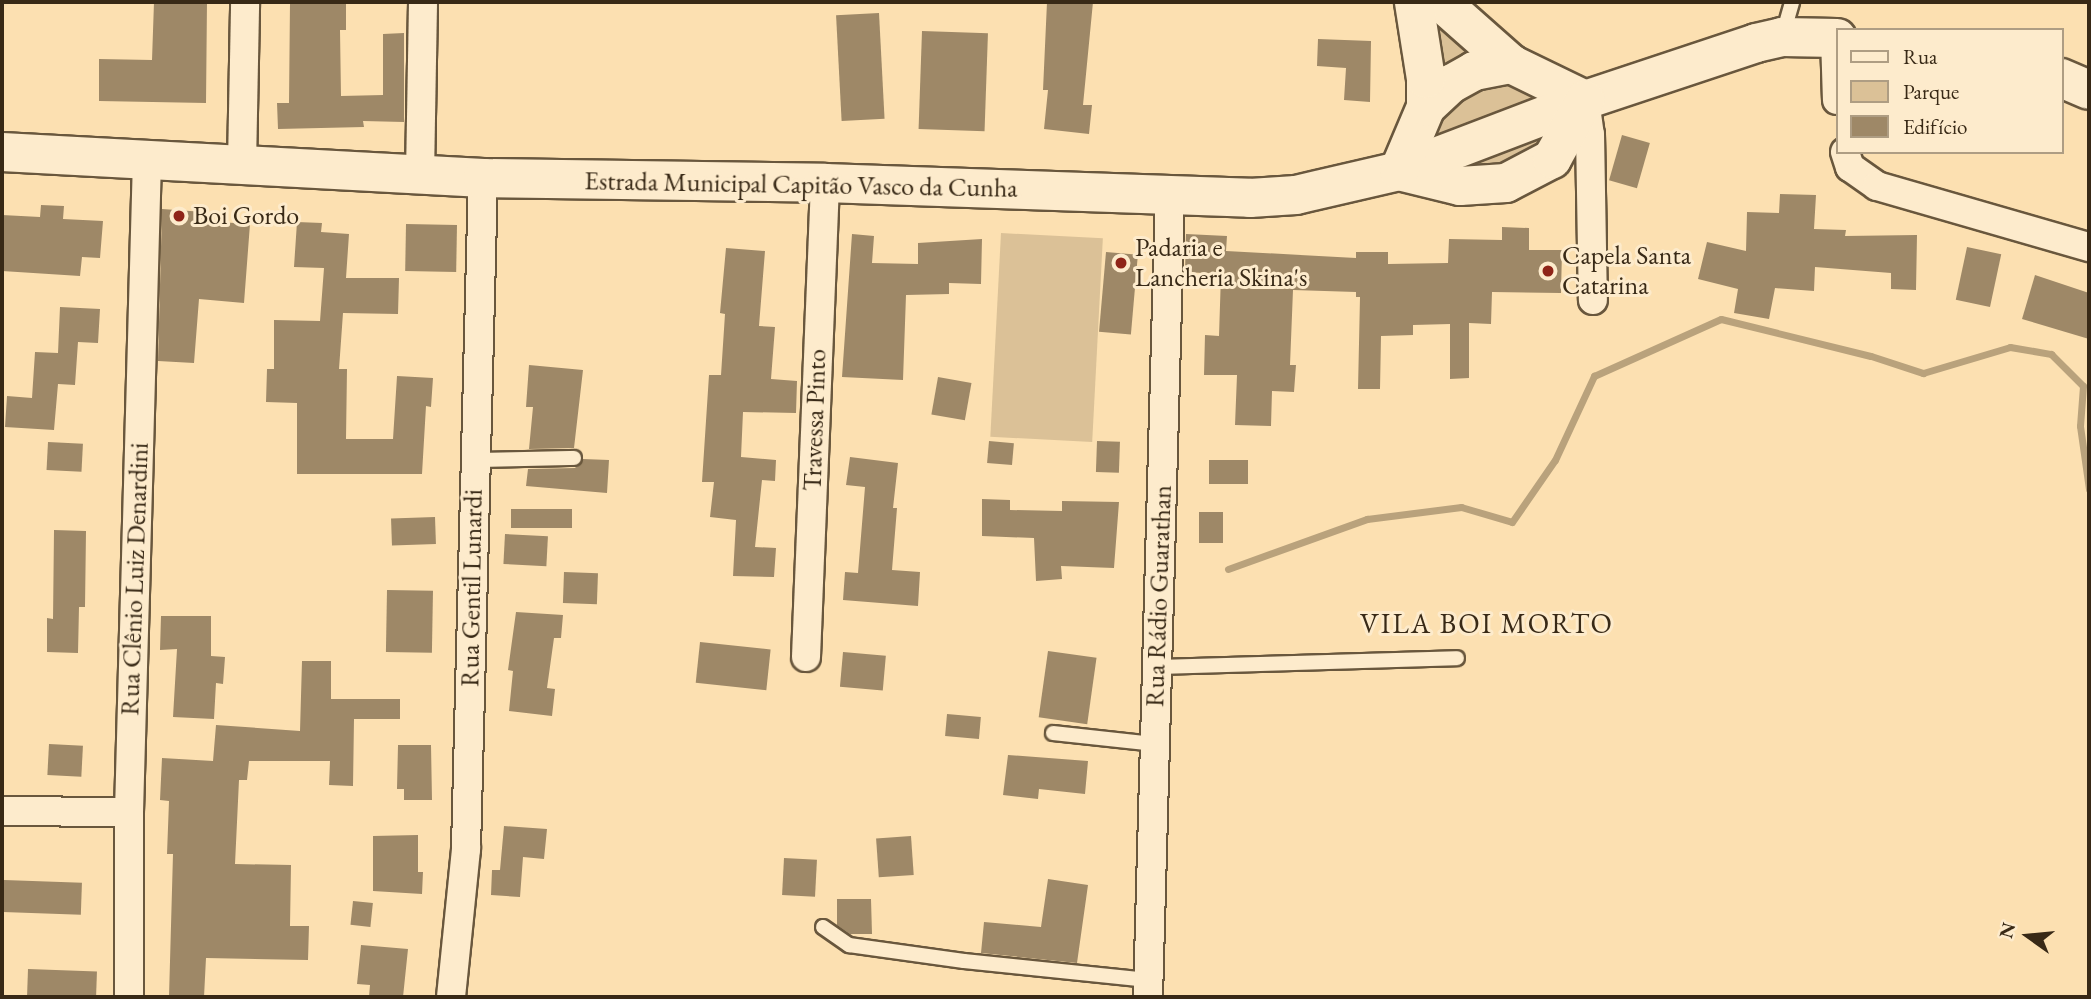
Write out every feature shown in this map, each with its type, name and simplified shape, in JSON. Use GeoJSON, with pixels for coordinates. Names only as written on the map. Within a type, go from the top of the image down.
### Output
{"type":"FeatureCollection","features":[{"type":"Feature","properties":{"kind":"street"},"geometry":{"type":"LineString","coordinates":[[242,165],[245,2]]}},
{"type":"Feature","properties":{"kind":"street"},"geometry":{"type":"LineString","coordinates":[[420,175],[423,2]]}},
{"type":"Feature","properties":{"kind":"street"},"geometry":{"type":"LineString","coordinates":[[1414,2],[1426,79],[1426,107],[1399,171],[1460,186],[1506,183],[1552,159],[1585,100]]}},
{"type":"Feature","properties":{"kind":"street"},"geometry":{"type":"LineString","coordinates":[[1441,2],[1511,64],[1585,100]]}},
{"type":"Feature","properties":{"kind":"street","name":"Estrada Municipal Capitão Vasco da Cunha"},"geometry":{"type":"LineString","coordinates":[[2,152],[483,178],[825,183],[1170,195],[1296,195],[1399,171],[1787,19],[1836,38]]}},
{"type":"Feature","properties":{"kind":"street"},"geometry":{"type":"LineString","coordinates":[[1426,107],[1451,84],[1474,71],[1511,64]]}},
{"type":"Feature","properties":{"kind":"street"},"geometry":{"type":"LineString","coordinates":[[2063,79],[2089,90]]}},
{"type":"Feature","properties":{"kind":"street"},"geometry":{"type":"LineString","coordinates":[[1585,100],[1590,134],[1593,300]]}},
{"type":"Feature","properties":{"kind":"street"},"geometry":{"type":"LineString","coordinates":[[1846,154],[1850,167],[1877,186],[2089,247]]}},
{"type":"Feature","properties":{"kind":"street","name":"Rua Clênio Luiz Denardini"},"geometry":{"type":"LineString","coordinates":[[129,997],[129,812],[148,160]]}},
{"type":"Feature","properties":{"kind":"street","name":"Rua Gentil Lunardi"},"geometry":{"type":"LineString","coordinates":[[452,997],[466,849],[483,178]]}},
{"type":"Feature","properties":{"kind":"street","name":"Travessa Pinto"},"geometry":{"type":"LineString","coordinates":[[806,657],[825,183]]}},
{"type":"Feature","properties":{"kind":"street","name":"Rua Rádio Guarathan"},"geometry":{"type":"LineString","coordinates":[[1148,989],[1170,195]]}},
{"type":"Feature","properties":{"kind":"street"},"geometry":{"type":"LineString","coordinates":[[2,811],[129,812]]}},
{"type":"Feature","properties":{"kind":"lane"},"geometry":{"type":"LineString","coordinates":[[475,460],[574,458]]}},
{"type":"Feature","properties":{"kind":"lane"},"geometry":{"type":"LineString","coordinates":[[1157,667],[1457,657]]}},
{"type":"Feature","properties":{"kind":"lane"},"geometry":{"type":"LineString","coordinates":[[1053,733],[1155,744]]}},
{"type":"Feature","properties":{"kind":"lane"},"geometry":{"type":"LineString","coordinates":[[823,927],[849,945],[1148,989]]}},
{"type":"Feature","properties":{"kind":"green space"},"geometry":{"type":"Polygon","coordinates":[[[1427,2],[1485,61],[1437,83],[1427,2]]]}},
{"type":"Feature","properties":{"kind":"green space"},"geometry":{"type":"Polygon","coordinates":[[[1505,82],[1542,97],[1431,138],[1431,126],[1463,93],[1505,82]]]}},
{"type":"Feature","properties":{"kind":"green space"},"geometry":{"type":"Polygon","coordinates":[[[1552,132],[1552,144],[1503,173],[1451,168],[1552,132]]]}},
{"type":"Feature","properties":{"kind":"green space"},"geometry":{"type":"Polygon","coordinates":[[[1001,233],[1103,238],[1092,442],[990,437],[1001,233]]]}},
{"type":"Feature","properties":{"kind":"building"},"geometry":{"type":"Polygon","coordinates":[[[154,2],[207,2],[206,103],[99,101],[99,59],[152,60],[154,2]]]}},
{"type":"Feature","properties":{"kind":"building"},"geometry":{"type":"Polygon","coordinates":[[[290,2],[346,2],[346,30],[340,30],[341,96],[383,95],[383,34],[404,33],[404,122],[363,121],[364,127],[278,129],[277,103],[289,103],[290,2]]]}},
{"type":"Feature","properties":{"kind":"building"},"geometry":{"type":"Polygon","coordinates":[[[1047,2],[1093,2],[1083,105],[1092,105],[1089,134],[1044,129],[1048,90],[1043,90],[1047,2]]]}},
{"type":"Feature","properties":{"kind":"building"},"geometry":{"type":"Polygon","coordinates":[[[879,13],[885,119],[842,121],[836,15],[879,13]]]}},
{"type":"Feature","properties":{"kind":"building"},"geometry":{"type":"Polygon","coordinates":[[[922,31],[988,33],[985,131],[919,129],[922,31]]]}},
{"type":"Feature","properties":{"kind":"building"},"geometry":{"type":"Polygon","coordinates":[[[1318,39],[1371,41],[1370,102],[1344,100],[1346,68],[1317,66],[1318,39]]]}},
{"type":"Feature","properties":{"kind":"building"},"geometry":{"type":"Polygon","coordinates":[[[1622,135],[1650,143],[1637,188],[1609,180],[1622,135]]]}},
{"type":"Feature","properties":{"kind":"building"},"geometry":{"type":"Polygon","coordinates":[[[1780,194],[1816,195],[1814,229],[1846,230],[1845,236],[1917,235],[1916,290],[1891,289],[1891,273],[1815,267],[1814,291],[1775,288],[1769,319],[1734,313],[1738,289],[1698,279],[1707,242],[1746,251],[1747,212],[1779,213],[1780,194]]]}},
{"type":"Feature","properties":{"kind":"building"},"geometry":{"type":"Polygon","coordinates":[[[41,205],[64,206],[63,219],[103,221],[100,258],[82,257],[80,276],[2,271],[2,215],[40,217],[41,205]]]}},
{"type":"Feature","properties":{"kind":"building"},"geometry":{"type":"Polygon","coordinates":[[[162,209],[204,212],[203,221],[250,224],[244,303],[199,299],[194,363],[158,361],[162,209]]]}},
{"type":"Feature","properties":{"kind":"building"},"geometry":{"type":"Polygon","coordinates":[[[297,222],[322,223],[321,232],[349,234],[346,278],[399,278],[398,314],[343,313],[339,369],[347,369],[346,439],[393,439],[397,376],[433,378],[431,407],[426,406],[422,474],[297,474],[297,403],[266,402],[267,369],[274,369],[274,320],[320,321],[324,268],[294,267],[297,222]]]}},
{"type":"Feature","properties":{"kind":"building"},"geometry":{"type":"Polygon","coordinates":[[[406,224],[457,225],[456,272],[405,271],[406,224]]]}},
{"type":"Feature","properties":{"kind":"building"},"geometry":{"type":"Polygon","coordinates":[[[1502,227],[1529,228],[1529,250],[1562,250],[1561,293],[1492,292],[1491,324],[1469,323],[1469,378],[1450,379],[1450,324],[1413,325],[1413,335],[1381,336],[1380,389],[1358,389],[1360,297],[1356,297],[1356,292],[1293,290],[1290,365],[1296,365],[1294,392],[1272,391],[1271,426],[1235,425],[1237,375],[1204,375],[1205,335],[1219,336],[1221,274],[1185,272],[1186,234],[1227,236],[1226,251],[1356,258],[1356,252],[1388,252],[1388,264],[1448,263],[1449,239],[1502,240],[1502,227]]]}},
{"type":"Feature","properties":{"kind":"building"},"geometry":{"type":"Polygon","coordinates":[[[852,234],[874,236],[872,263],[918,264],[918,243],[982,239],[981,284],[949,283],[949,294],[906,295],[903,380],[842,377],[852,234]]]}},
{"type":"Feature","properties":{"kind":"building"},"geometry":{"type":"Polygon","coordinates":[[[1967,247],[2001,254],[1990,307],[1956,300],[1967,247]]]}},
{"type":"Feature","properties":{"kind":"building"},"geometry":{"type":"Polygon","coordinates":[[[726,248],[765,251],[759,326],[775,327],[771,379],[797,381],[796,413],[743,412],[741,457],[776,460],[775,481],[762,480],[755,547],[776,548],[774,577],[733,576],[736,520],[710,517],[714,482],[702,482],[709,375],[721,375],[725,314],[720,313],[726,248]]]}},
{"type":"Feature","properties":{"kind":"building"},"geometry":{"type":"Polygon","coordinates":[[[1106,252],[1138,255],[1131,334],[1099,332],[1106,252]]]}},
{"type":"Feature","properties":{"kind":"building"},"geometry":{"type":"Polygon","coordinates":[[[2035,275],[2089,293],[2089,339],[2022,319],[2035,275]]]}},
{"type":"Feature","properties":{"kind":"building"},"geometry":{"type":"Polygon","coordinates":[[[60,307],[100,309],[98,343],[78,342],[75,385],[58,384],[54,430],[5,427],[7,396],[32,398],[35,352],[58,353],[60,307]]]}},
{"type":"Feature","properties":{"kind":"building"},"geometry":{"type":"Polygon","coordinates":[[[529,365],[583,370],[574,448],[529,449],[533,407],[526,407],[529,365]]]}},
{"type":"Feature","properties":{"kind":"building"},"geometry":{"type":"Polygon","coordinates":[[[938,377],[971,383],[965,420],[931,414],[938,377]]]}},
{"type":"Feature","properties":{"kind":"building"},"geometry":{"type":"Polygon","coordinates":[[[989,441],[1014,443],[1012,465],[987,463],[989,441]]]}},
{"type":"Feature","properties":{"kind":"building"},"geometry":{"type":"Polygon","coordinates":[[[1097,441],[1120,442],[1119,473],[1096,472],[1097,441]]]}},
{"type":"Feature","properties":{"kind":"building"},"geometry":{"type":"Polygon","coordinates":[[[48,442],[83,444],[81,472],[47,470],[48,442]]]}},
{"type":"Feature","properties":{"kind":"building"},"geometry":{"type":"Polygon","coordinates":[[[850,457],[898,463],[893,508],[897,508],[892,570],[920,572],[918,606],[843,600],[845,572],[858,573],[865,487],[846,485],[850,457]]]}},
{"type":"Feature","properties":{"kind":"building"},"geometry":{"type":"Polygon","coordinates":[[[583,459],[609,460],[607,493],[526,486],[528,469],[575,468],[583,459]]]}},
{"type":"Feature","properties":{"kind":"building"},"geometry":{"type":"Polygon","coordinates":[[[1209,460],[1248,460],[1248,484],[1209,484],[1209,460]]]}},
{"type":"Feature","properties":{"kind":"building"},"geometry":{"type":"Polygon","coordinates":[[[982,499],[1010,500],[1010,510],[1062,511],[1062,501],[1119,502],[1114,568],[1061,566],[1062,579],[1036,581],[1034,538],[982,536],[982,499]]]}},
{"type":"Feature","properties":{"kind":"building"},"geometry":{"type":"Polygon","coordinates":[[[511,509],[572,509],[572,528],[511,528],[511,509]]]}},
{"type":"Feature","properties":{"kind":"building"},"geometry":{"type":"Polygon","coordinates":[[[1199,512],[1223,512],[1223,543],[1199,543],[1199,512]]]}},
{"type":"Feature","properties":{"kind":"building"},"geometry":{"type":"Polygon","coordinates":[[[435,517],[436,544],[392,546],[391,519],[435,517]]]}},
{"type":"Feature","properties":{"kind":"building"},"geometry":{"type":"Polygon","coordinates":[[[54,530],[86,531],[85,607],[79,607],[78,653],[47,652],[47,618],[53,619],[54,530]]]}},
{"type":"Feature","properties":{"kind":"building"},"geometry":{"type":"Polygon","coordinates":[[[505,534],[548,536],[546,566],[503,564],[505,534]]]}},
{"type":"Feature","properties":{"kind":"building"},"geometry":{"type":"Polygon","coordinates":[[[564,572],[598,573],[597,604],[563,603],[564,572]]]}},
{"type":"Feature","properties":{"kind":"building"},"geometry":{"type":"Polygon","coordinates":[[[387,590],[433,591],[432,653],[386,652],[387,590]]]}},
{"type":"Feature","properties":{"kind":"building"},"geometry":{"type":"Polygon","coordinates":[[[516,612],[563,615],[561,638],[554,638],[547,688],[555,689],[552,716],[509,711],[513,671],[508,670],[516,612]]]}},
{"type":"Feature","properties":{"kind":"building"},"geometry":{"type":"Polygon","coordinates":[[[161,616],[211,616],[211,656],[225,657],[223,684],[216,683],[214,719],[173,717],[177,649],[160,650],[161,616]]]}},
{"type":"Feature","properties":{"kind":"building"},"geometry":{"type":"Polygon","coordinates":[[[700,642],[771,649],[766,690],[696,683],[700,642]]]}},
{"type":"Feature","properties":{"kind":"building"},"geometry":{"type":"Polygon","coordinates":[[[1048,651],[1097,658],[1087,724],[1039,717],[1048,651]]]}},
{"type":"Feature","properties":{"kind":"building"},"geometry":{"type":"Polygon","coordinates":[[[843,652],[886,656],[883,691],[840,687],[843,652]]]}},
{"type":"Feature","properties":{"kind":"building"},"geometry":{"type":"Polygon","coordinates":[[[302,661],[331,661],[331,699],[400,699],[400,719],[354,719],[353,786],[329,785],[330,761],[249,761],[247,780],[239,780],[235,864],[291,865],[290,926],[309,926],[308,960],[206,958],[204,997],[169,997],[173,854],[167,854],[169,801],[160,800],[162,758],[213,761],[216,725],[300,731],[302,661]]]}},
{"type":"Feature","properties":{"kind":"building"},"geometry":{"type":"Polygon","coordinates":[[[947,714],[981,717],[979,739],[945,736],[947,714]]]}},
{"type":"Feature","properties":{"kind":"building"},"geometry":{"type":"Polygon","coordinates":[[[49,744],[83,746],[81,777],[47,775],[49,744]]]}},
{"type":"Feature","properties":{"kind":"building"},"geometry":{"type":"Polygon","coordinates":[[[398,745],[431,745],[432,800],[404,800],[404,789],[397,789],[398,745]]]}},
{"type":"Feature","properties":{"kind":"building"},"geometry":{"type":"Polygon","coordinates":[[[1008,755],[1088,761],[1085,794],[1039,789],[1038,799],[1003,795],[1008,755]]]}},
{"type":"Feature","properties":{"kind":"building"},"geometry":{"type":"Polygon","coordinates":[[[504,826],[547,829],[544,859],[523,857],[520,897],[491,895],[492,870],[500,870],[504,826]]]}},
{"type":"Feature","properties":{"kind":"building"},"geometry":{"type":"Polygon","coordinates":[[[418,835],[418,872],[423,872],[422,894],[373,891],[373,836],[418,835]]]}},
{"type":"Feature","properties":{"kind":"building"},"geometry":{"type":"Polygon","coordinates":[[[911,836],[914,875],[879,877],[876,838],[911,836]]]}},
{"type":"Feature","properties":{"kind":"building"},"geometry":{"type":"Polygon","coordinates":[[[784,858],[817,860],[815,897],[782,895],[784,858]]]}},
{"type":"Feature","properties":{"kind":"building"},"geometry":{"type":"Polygon","coordinates":[[[1048,879],[1088,885],[1077,963],[981,953],[984,922],[1041,927],[1048,879]]]}},
{"type":"Feature","properties":{"kind":"building"},"geometry":{"type":"Polygon","coordinates":[[[4,880],[82,883],[81,915],[3,912],[4,880]]]}},
{"type":"Feature","properties":{"kind":"building"},"geometry":{"type":"Polygon","coordinates":[[[837,899],[871,899],[872,934],[850,934],[837,925],[837,899]]]}},
{"type":"Feature","properties":{"kind":"building"},"geometry":{"type":"Polygon","coordinates":[[[353,901],[373,903],[370,927],[350,925],[353,901]]]}},
{"type":"Feature","properties":{"kind":"building"},"geometry":{"type":"Polygon","coordinates":[[[361,945],[408,949],[403,997],[369,997],[370,985],[357,984],[361,945]]]}},
{"type":"Feature","properties":{"kind":"building"},"geometry":{"type":"Polygon","coordinates":[[[28,969],[97,971],[96,997],[27,997],[28,969]]]}},
{"type":"Feature","properties":{"kind":"waterway"},"geometry":{"type":"LineString","coordinates":[[1228,569],[1367,519],[1461,507],[1512,522],[1555,460],[1594,376],[1721,319],[1871,356],[1923,373],[2010,347],[2051,354],[2083,386],[2080,426],[2089,489]]}},
{"type":"Feature","properties":{"kind":"place","name":"Boi Gordo"},"geometry":{"type":"Point","coordinates":[179,216]}},
{"type":"Feature","properties":{"kind":"place","name":"Padaria e Lancheria Skina's"},"geometry":{"type":"Point","coordinates":[1121,263]}},
{"type":"Feature","properties":{"kind":"place","name":"Capela Santa Catarina"},"geometry":{"type":"Point","coordinates":[1548,271]}},
{"type":"Feature","properties":{"kind":"district","name":"VILA BOI MORTO"},"geometry":{"type":"Point","coordinates":[1487,623]}}]}
